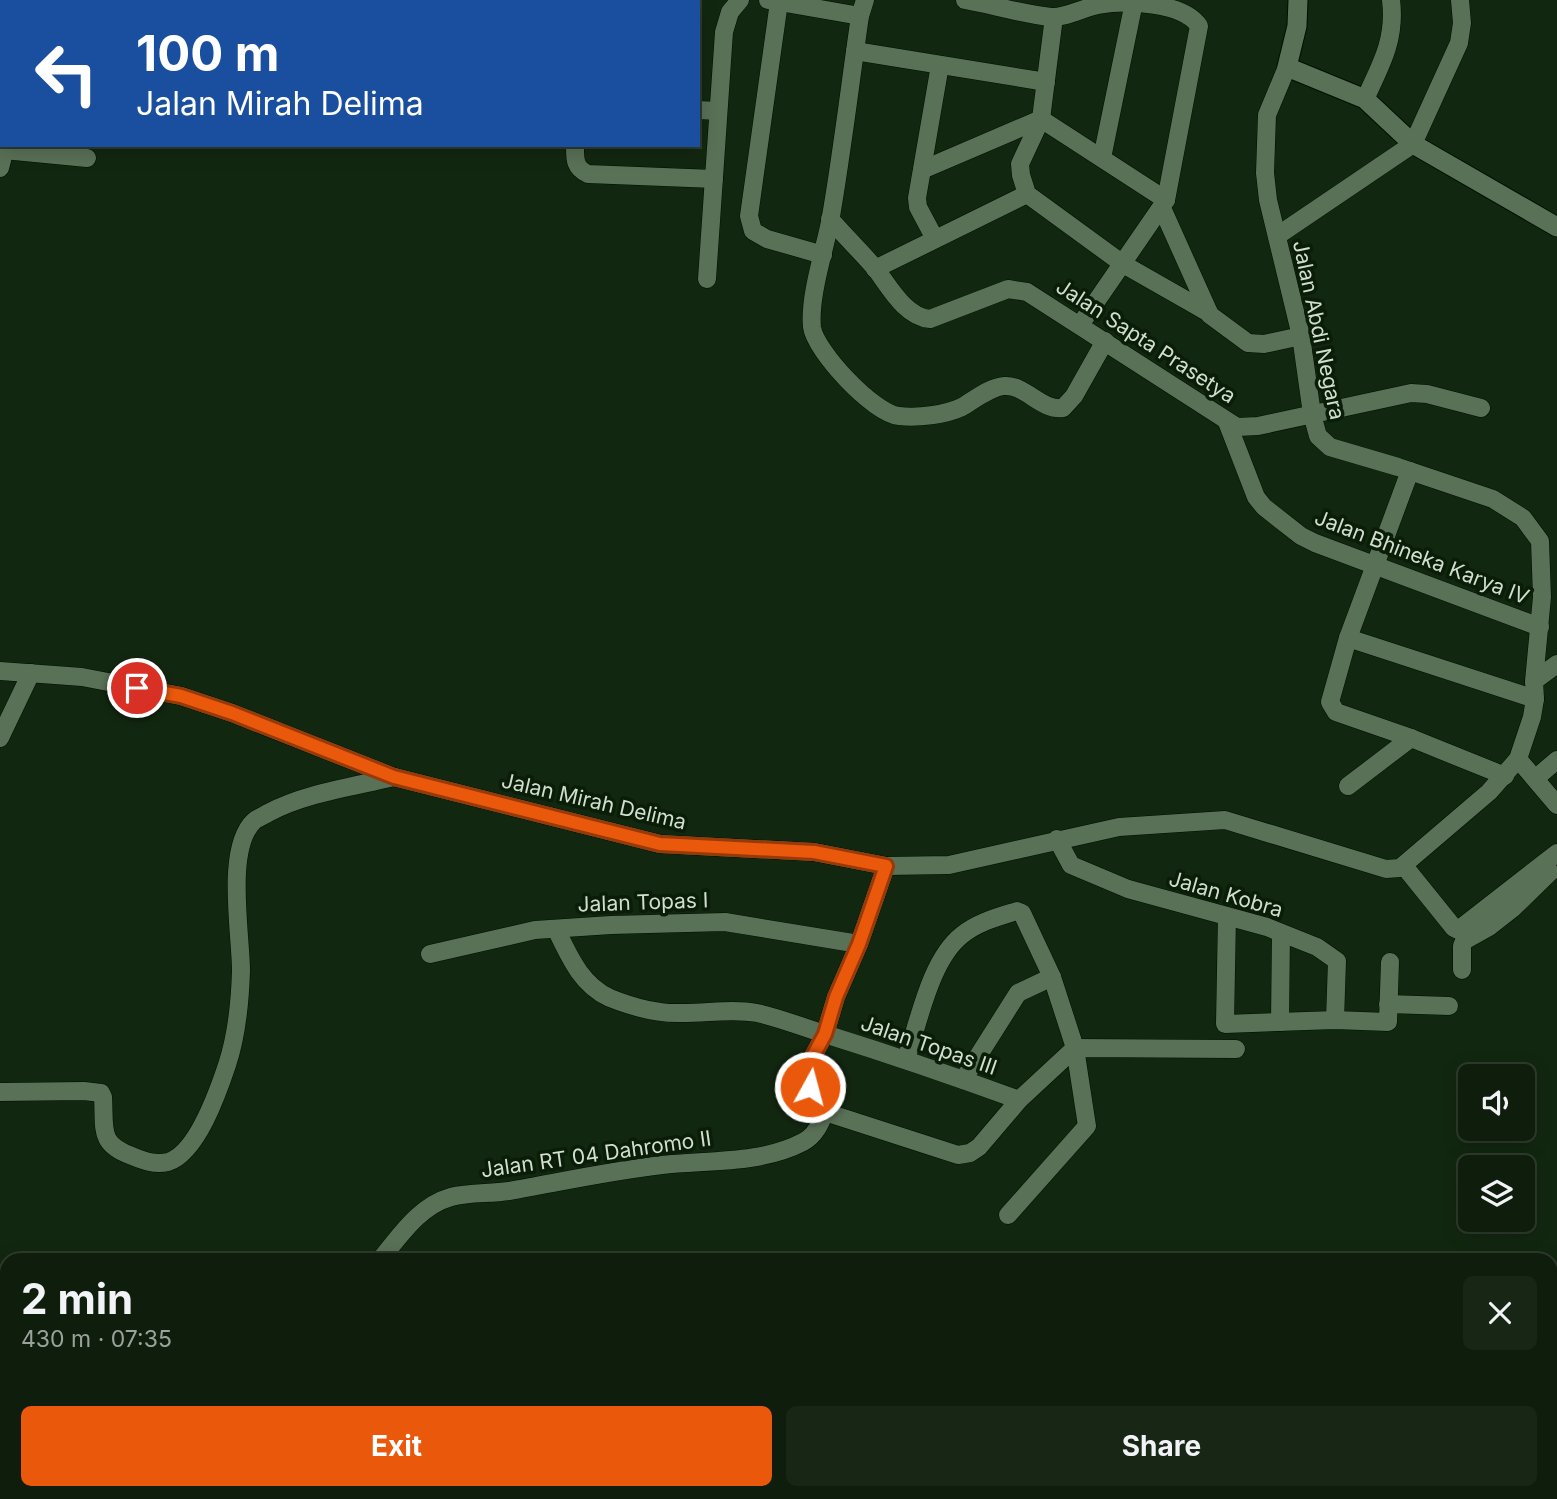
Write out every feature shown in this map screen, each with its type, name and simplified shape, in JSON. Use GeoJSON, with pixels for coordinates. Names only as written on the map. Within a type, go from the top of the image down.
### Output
{"type":"FeatureCollection","features":[{"type":"Feature","properties":{"kind":"street"},"geometry":{"type":"LineString","coordinates":[[707,279],[724,33],[730,12],[740,0]]}},
{"type":"Feature","properties":{"kind":"street"},"geometry":{"type":"LineString","coordinates":[[965,0],[1054,17],[1100,4],[1134,2],[1175,9],[1194,18],[1199,26],[1164,204],[1080,324]]}},
{"type":"Feature","properties":{"kind":"street"},"geometry":{"type":"LineString","coordinates":[[1298,0],[1297,26],[1287,67],[1365,99],[1413,144],[1557,227]]}},
{"type":"Feature","properties":{"kind":"street"},"geometry":{"type":"LineString","coordinates":[[1365,99],[1389,47],[1393,14],[1391,0]]}},
{"type":"Feature","properties":{"kind":"street"},"geometry":{"type":"LineString","coordinates":[[1277,236],[1413,144],[1459,43],[1462,23],[1460,0]]}},
{"type":"Feature","properties":{"kind":"street"},"geometry":{"type":"LineString","coordinates":[[822,255],[768,239],[753,231],[750,224],[773,1],[862,8],[812,318],[814,333],[821,347],[855,387],[885,410],[898,416],[950,412],[1006,385],[1051,407],[1063,408],[1074,396],[1105,341]]}},
{"type":"Feature","properties":{"kind":"street"},"geometry":{"type":"LineString","coordinates":[[1102,158],[1134,2]]}},
{"type":"Feature","properties":{"kind":"street"},"geometry":{"type":"LineString","coordinates":[[1054,17],[1041,119],[1020,164],[1020,175],[1027,194],[1124,264],[1209,313],[1248,343],[1264,344],[1301,336]]}},
{"type":"Feature","properties":{"kind":"street"},"geometry":{"type":"LineString","coordinates":[[855,51],[1046,82]]}},
{"type":"Feature","properties":{"kind":"street"},"geometry":{"type":"LineString","coordinates":[[934,239],[918,207],[917,198],[940,65]]}},
{"type":"Feature","properties":{"kind":"street","name":"Jalan Abdi Negara"},"geometry":{"type":"LineString","coordinates":[[1287,67],[1267,115],[1264,145],[1268,200],[1301,336],[1312,414],[1318,436],[1329,447],[1493,499],[1523,518],[1540,541],[1542,597],[1532,718],[1518,759],[1505,776],[1399,867]]}},
{"type":"Feature","properties":{"kind":"street"},"geometry":{"type":"LineString","coordinates":[[700,110],[718,111]]}},
{"type":"Feature","properties":{"kind":"street"},"geometry":{"type":"LineString","coordinates":[[1041,119],[1102,158],[1164,204],[1209,313]]}},
{"type":"Feature","properties":{"kind":"street"},"geometry":{"type":"LineString","coordinates":[[922,170],[1041,119]]}},
{"type":"Feature","properties":{"kind":"street"},"geometry":{"type":"LineString","coordinates":[[575,147],[577,167],[588,174],[714,179]]}},
{"type":"Feature","properties":{"kind":"street"},"geometry":{"type":"LineString","coordinates":[[0,168],[5,148],[87,158]]}},
{"type":"Feature","properties":{"kind":"street"},"geometry":{"type":"LineString","coordinates":[[875,269],[1027,194]]}},
{"type":"Feature","properties":{"kind":"street","name":"Jalan Sapta Prasetya"},"geometry":{"type":"LineString","coordinates":[[830,219],[902,303],[922,318],[930,319],[1008,289],[1034,294],[1237,426],[1251,428],[1411,393],[1427,394],[1481,408]]}},
{"type":"Feature","properties":{"kind":"street","name":"Jalan Bhineka Karya IV"},"geometry":{"type":"LineString","coordinates":[[1227,422],[1256,497],[1301,536],[1540,627]]}},
{"type":"Feature","properties":{"kind":"street"},"geometry":{"type":"LineString","coordinates":[[1410,471],[1348,638],[1330,702],[1336,712],[1411,738],[1505,776]]}},
{"type":"Feature","properties":{"kind":"street"},"geometry":{"type":"LineString","coordinates":[[1542,597],[1557,584]]}},
{"type":"Feature","properties":{"kind":"street"},"geometry":{"type":"LineString","coordinates":[[1348,638],[1534,690],[1557,664]]}},
{"type":"Feature","properties":{"kind":"street","name":"Jalan Mirah Delima"},"geometry":{"type":"LineString","coordinates":[[0,671],[82,677],[181,696],[232,713],[394,777],[660,844],[814,852],[886,866],[949,865],[1056,839],[1139,824],[1225,820],[1399,867]]}},
{"type":"Feature","properties":{"kind":"street"},"geometry":{"type":"LineString","coordinates":[[0,738],[31,673]]}},
{"type":"Feature","properties":{"kind":"street"},"geometry":{"type":"LineString","coordinates":[[1348,786],[1411,738]]}},
{"type":"Feature","properties":{"kind":"street"},"geometry":{"type":"LineString","coordinates":[[1518,759],[1557,805]]}},
{"type":"Feature","properties":{"kind":"street"},"geometry":{"type":"LineString","coordinates":[[1536,778],[1557,760]]}},
{"type":"Feature","properties":{"kind":"street"},"geometry":{"type":"LineString","coordinates":[[0,1092],[101,1093],[105,1133],[108,1143],[117,1151],[157,1163],[179,1157],[193,1142],[205,1120],[227,1066],[233,1042],[241,967],[237,862],[253,821],[289,802],[394,777]]}},
{"type":"Feature","properties":{"kind":"street","name":"Jalan Kobra"},"geometry":{"type":"LineString","coordinates":[[1056,839],[1071,865],[1128,889],[1281,933],[1317,947],[1337,961],[1335,1020]]}},
{"type":"Feature","properties":{"kind":"street"},"geometry":{"type":"LineString","coordinates":[[1399,867],[1454,928],[1458,929],[1557,853]]}},
{"type":"Feature","properties":{"kind":"street"},"geometry":{"type":"LineString","coordinates":[[1462,970],[1464,941],[1489,927],[1512,909],[1557,865]]}},
{"type":"Feature","properties":{"kind":"street"},"geometry":{"type":"LineString","coordinates":[[886,866],[859,944],[836,997],[825,1034],[806,1069],[810,1087],[830,1115],[964,1155],[979,1147],[1019,1100],[1075,1048],[1236,1049]]}},
{"type":"Feature","properties":{"kind":"street"},"geometry":{"type":"LineString","coordinates":[[906,1059],[936,971],[960,936],[984,922],[1017,911],[1022,913],[1052,978],[1075,1048],[1087,1126],[1008,1215]]}},
{"type":"Feature","properties":{"kind":"street"},"geometry":{"type":"LineString","coordinates":[[1227,917],[1225,1024],[1335,1020],[1388,1022],[1390,962]]}},
{"type":"Feature","properties":{"kind":"street","name":"Jalan Topas I"},"geometry":{"type":"LineString","coordinates":[[430,954],[535,930],[725,922],[859,944]]}},
{"type":"Feature","properties":{"kind":"street","name":"Jalan Topas III"},"geometry":{"type":"LineString","coordinates":[[556,929],[584,978],[611,998],[658,1012],[754,1013],[906,1059],[1019,1100]]}},
{"type":"Feature","properties":{"kind":"street"},"geometry":{"type":"LineString","coordinates":[[1280,1022],[1281,933]]}},
{"type":"Feature","properties":{"kind":"street"},"geometry":{"type":"LineString","coordinates":[[963,1080],[1018,993],[1052,978]]}},
{"type":"Feature","properties":{"kind":"street"},"geometry":{"type":"LineString","coordinates":[[1388,1004],[1449,1006]]}},
{"type":"Feature","properties":{"kind":"street","name":"Jalan RT 04 Dahromo II"},"geometry":{"type":"LineString","coordinates":[[386,1253],[426,1209],[450,1197],[506,1192],[591,1175],[660,1166],[757,1157],[805,1141],[830,1115]]}},
{"type":"Feature","properties":{"kind":"route"},"geometry":{"type":"LineString","coordinates":[[137,688],[181,696],[232,713],[394,777],[660,844],[814,852],[886,866],[859,944],[836,997],[825,1034],[806,1069],[810,1087]]}}]}
